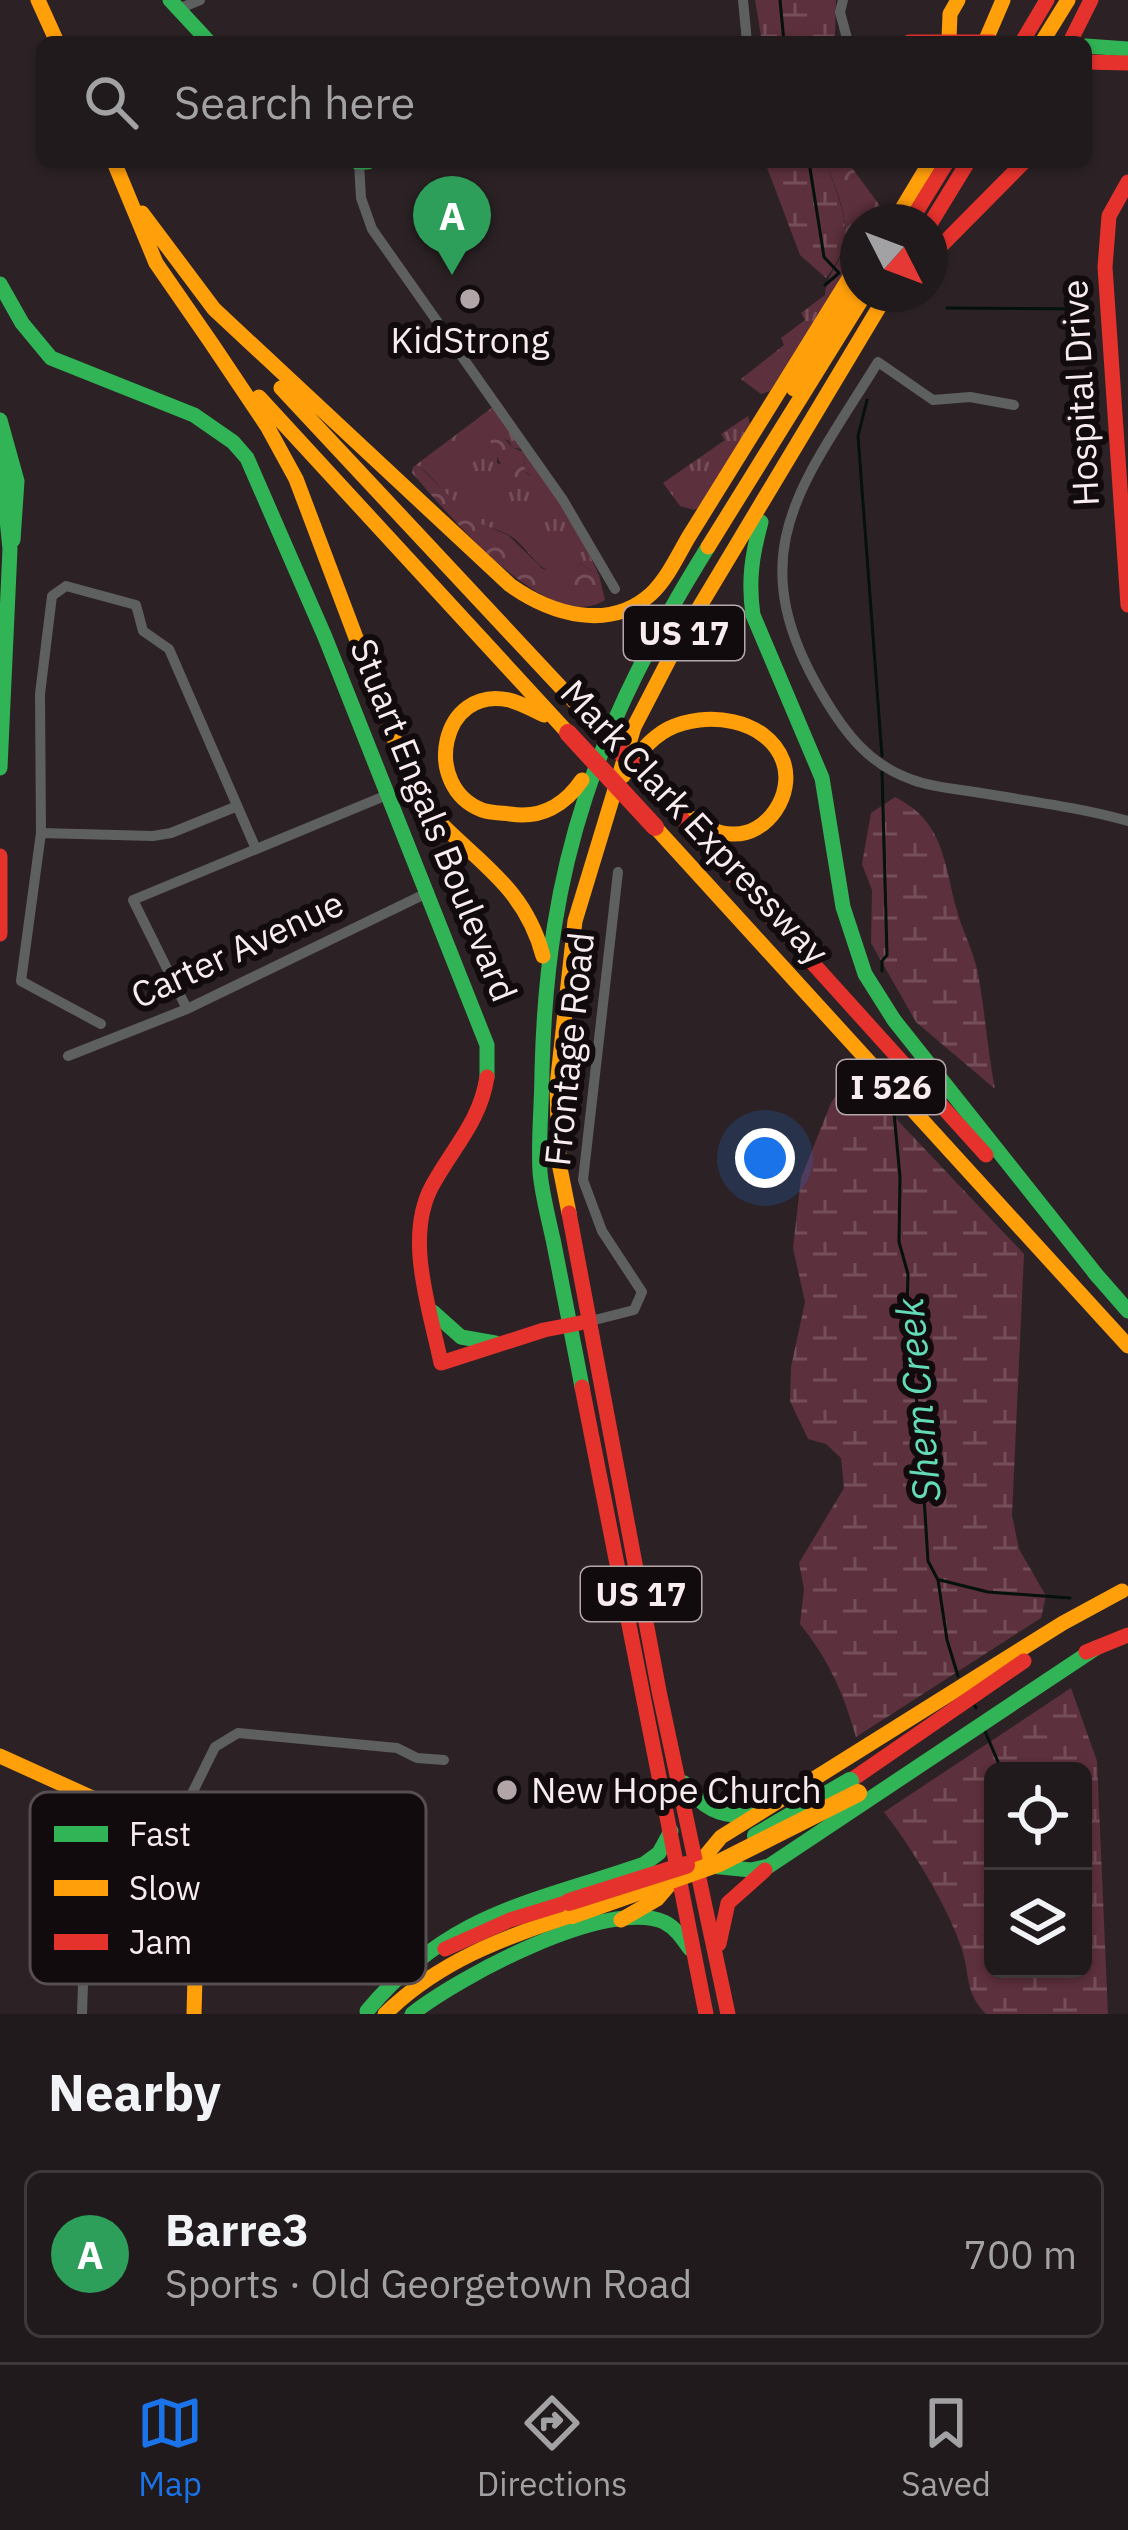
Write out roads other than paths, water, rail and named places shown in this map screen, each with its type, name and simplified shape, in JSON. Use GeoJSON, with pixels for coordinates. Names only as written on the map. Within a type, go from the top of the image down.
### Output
{"type":"FeatureCollection","features":[{"type":"Feature","properties":{"kind":"main road"},"geometry":{"type":"LineString","coordinates":[[38,0],[54,36]]}},
{"type":"Feature","properties":{"kind":"main road"},"geometry":{"type":"LineString","coordinates":[[949,36],[950,14],[958,0]]}},
{"type":"Feature","properties":{"kind":"main road"},"geometry":{"type":"LineString","coordinates":[[990,36],[1003,0]]}},
{"type":"Feature","properties":{"kind":"main road"},"geometry":{"type":"LineString","coordinates":[[1036,35],[1047,0]]}},
{"type":"Feature","properties":{"kind":"main road"},"geometry":{"type":"LineString","coordinates":[[1036,35],[1068,0]]}},
{"type":"Feature","properties":{"kind":"main road"},"geometry":{"type":"LineString","coordinates":[[1073,36],[1091,0]]}},
{"type":"Feature","properties":{"kind":"main road"},"geometry":{"type":"LineString","coordinates":[[174,4],[203,36]]}},
{"type":"Feature","properties":{"kind":"main road"},"geometry":{"type":"LineString","coordinates":[[1092,46],[1128,49]]}},
{"type":"Feature","properties":{"kind":"main road"},"geometry":{"type":"LineString","coordinates":[[1092,62],[1128,63]]}},
{"type":"Feature","properties":{"kind":"main road"},"geometry":{"type":"LineString","coordinates":[[116,168],[156,263],[268,426],[296,479],[415,794],[444,832],[509,884],[532,912],[546,983]]}},
{"type":"Feature","properties":{"kind":"main road"},"geometry":{"type":"LineString","coordinates":[[897,204],[924,168]]}},
{"type":"Feature","properties":{"kind":"main road"},"geometry":{"type":"LineString","coordinates":[[904,204],[925,168]]}},
{"type":"Feature","properties":{"kind":"main road"},"geometry":{"type":"LineString","coordinates":[[921,204],[943,168]]}},
{"type":"Feature","properties":{"kind":"main road"},"geometry":{"type":"LineString","coordinates":[[942,204],[964,168]]}},
{"type":"Feature","properties":{"kind":"main road"},"geometry":{"type":"LineString","coordinates":[[948,239],[1018,168]]}},
{"type":"Feature","properties":{"kind":"main road","name":"Hospital Drive"},"geometry":{"type":"LineString","coordinates":[[1128,182],[1109,216],[1105,267],[1128,605]]}},
{"type":"Feature","properties":{"kind":"main road"},"geometry":{"type":"LineString","coordinates":[[131,198],[214,309],[510,585],[536,603],[577,615],[626,611],[651,594],[840,293]]}},
{"type":"Feature","properties":{"kind":"main road","name":"Stuart Engals Boulevard"},"geometry":{"type":"LineString","coordinates":[[0,284],[24,328],[51,358],[194,415],[233,442],[247,458],[325,637],[488,1045],[490,1072],[478,1116],[436,1176],[424,1203],[422,1257],[441,1363],[579,1323]]}},
{"type":"Feature","properties":{"kind":"main road"},"geometry":{"type":"LineString","coordinates":[[756,469],[806,364],[840,308]]}},
{"type":"Feature","properties":{"kind":"main road","name":"Mark Clark Expressway"},"geometry":{"type":"LineString","coordinates":[[214,309],[256,361],[659,793],[1128,1311]]}},
{"type":"Feature","properties":{"kind":"main road","name":"US 17"},"geometry":{"type":"LineString","coordinates":[[706,2014],[695,1958],[679,1774],[579,1323],[540,1173],[546,983],[552,928],[586,785],[656,631],[854,312]]}},
{"type":"Feature","properties":{"kind":"main road","name":"US 17"},"geometry":{"type":"LineString","coordinates":[[728,2014],[717,1960],[671,1831],[579,1323],[559,1163],[557,1086],[575,921],[634,728],[676,646],[876,312]]}},
{"type":"Feature","properties":{"kind":"main road","name":"Mark Clark Expressway"},"geometry":{"type":"LineString","coordinates":[[212,344],[1128,1346]]}},
{"type":"Feature","properties":{"kind":"main road"},"geometry":{"type":"LineString","coordinates":[[0,419],[17,481],[16,529],[5,556]]}},
{"type":"Feature","properties":{"kind":"main road"},"geometry":{"type":"LineString","coordinates":[[0,450],[5,556],[0,767]]}},
{"type":"Feature","properties":{"kind":"main road"},"geometry":{"type":"LineString","coordinates":[[777,481],[750,562],[751,610],[758,640],[818,764],[837,889],[859,963],[896,1023],[1099,1278]]}},
{"type":"Feature","properties":{"kind":"main road"},"geometry":{"type":"LineString","coordinates":[[568,733],[524,704],[491,697],[466,708],[451,724],[442,750],[442,769],[457,792],[490,812],[527,816],[559,806],[583,779],[624,678],[656,631]]}},
{"type":"Feature","properties":{"kind":"main road"},"geometry":{"type":"LineString","coordinates":[[611,795],[643,748],[682,723],[716,719],[748,726],[768,740],[783,760],[786,782],[775,811],[762,826],[741,834],[706,827],[659,793]]}},
{"type":"Feature","properties":{"kind":"main road"},"geometry":{"type":"LineString","coordinates":[[0,856],[0,934]]}},
{"type":"Feature","properties":{"kind":"main road"},"geometry":{"type":"LineString","coordinates":[[431,1310],[461,1336],[501,1344]]}},
{"type":"Feature","properties":{"kind":"main road"},"geometry":{"type":"LineString","coordinates":[[854,1787],[1125,1589]]}},
{"type":"Feature","properties":{"kind":"main road"},"geometry":{"type":"LineString","coordinates":[[412,2014],[470,1972],[516,1949],[621,1920],[657,1899],[714,1842],[1125,1589]]}},
{"type":"Feature","properties":{"kind":"main road"},"geometry":{"type":"LineString","coordinates":[[426,1961],[453,1944],[570,1908],[778,1826],[854,1787],[1015,1685],[1128,1635]]}},
{"type":"Feature","properties":{"kind":"main road"},"geometry":{"type":"LineString","coordinates":[[717,1960],[728,1903],[770,1866],[1096,1648]]}},
{"type":"Feature","properties":{"kind":"main road"},"geometry":{"type":"LineString","coordinates":[[0,1756],[79,1792]]}},
{"type":"Feature","properties":{"kind":"main road"},"geometry":{"type":"LineString","coordinates":[[679,1774],[698,1802],[715,1815],[761,1813]]}},
{"type":"Feature","properties":{"kind":"main road"},"geometry":{"type":"LineString","coordinates":[[426,1952],[457,1928],[517,1903],[632,1869],[659,1853],[671,1831]]}},
{"type":"Feature","properties":{"kind":"main road"},"geometry":{"type":"LineString","coordinates":[[632,1869],[770,1866]]}},
{"type":"Feature","properties":{"kind":"main road"},"geometry":{"type":"LineString","coordinates":[[621,1920],[662,1921],[677,1931],[695,1958]]}},
{"type":"Feature","properties":{"kind":"main road"},"geometry":{"type":"LineString","coordinates":[[194,2014],[195,1984]]}},
{"type":"Feature","properties":{"kind":"main road"},"geometry":{"type":"LineString","coordinates":[[372,2013],[391,1984]]}},
{"type":"Feature","properties":{"kind":"main road"},"geometry":{"type":"LineString","coordinates":[[372,2013],[401,1984]]}},
{"type":"Feature","properties":{"kind":"street"},"geometry":{"type":"LineString","coordinates":[[174,4],[200,0]]}},
{"type":"Feature","properties":{"kind":"street"},"geometry":{"type":"LineString","coordinates":[[743,0],[746,36]]}},
{"type":"Feature","properties":{"kind":"street"},"geometry":{"type":"LineString","coordinates":[[843,0],[840,12],[846,36]]}},
{"type":"Feature","properties":{"kind":"street"},"geometry":{"type":"LineString","coordinates":[[359,168],[372,230],[563,500],[615,589]]}},
{"type":"Feature","properties":{"kind":"street"},"geometry":{"type":"LineString","coordinates":[[1014,405],[970,397],[933,400],[878,362],[795,500],[781,554],[782,593],[791,634],[845,732],[871,758],[908,779],[1080,808],[1128,821]]}},
{"type":"Feature","properties":{"kind":"street"},"geometry":{"type":"LineString","coordinates":[[101,1024],[21,981],[40,832],[40,694],[52,596],[66,586],[136,605],[143,631],[169,649],[256,849]]}},
{"type":"Feature","properties":{"kind":"street"},"geometry":{"type":"LineString","coordinates":[[187,1010],[133,900],[387,795]]}},
{"type":"Feature","properties":{"kind":"street"},"geometry":{"type":"LineString","coordinates":[[40,832],[153,836],[235,807]]}},
{"type":"Feature","properties":{"kind":"street","name":"Frontage Road"},"geometry":{"type":"LineString","coordinates":[[579,1323],[627,1313],[641,1300],[639,1285],[602,1231],[583,1180],[618,872]]}},
{"type":"Feature","properties":{"kind":"street","name":"Carter Avenue"},"geometry":{"type":"LineString","coordinates":[[68,1056],[187,1010],[429,892]]}},
{"type":"Feature","properties":{"kind":"street"},"geometry":{"type":"LineString","coordinates":[[192,1792],[214,1747],[238,1733],[397,1748],[417,1759],[444,1760]]}},
{"type":"Feature","properties":{"kind":"street"},"geometry":{"type":"LineString","coordinates":[[82,2014],[83,1984]]}},
{"type":"Feature","properties":{"kind":"waterway","name":"Shem Creek"},"geometry":{"type":"LineString","coordinates":[[780,0],[783,36]]}},
{"type":"Feature","properties":{"kind":"waterway","name":"Shem Creek"},"geometry":{"type":"LineString","coordinates":[[810,168],[824,257],[839,273],[825,285]]}},
{"type":"Feature","properties":{"kind":"waterway"},"geometry":{"type":"LineString","coordinates":[[948,308],[1090,309]]}},
{"type":"Feature","properties":{"kind":"waterway","name":"Shem Creek"},"geometry":{"type":"LineString","coordinates":[[867,400],[858,436],[882,756]]}},
{"type":"Feature","properties":{"kind":"waterway","name":"Shem Creek"},"geometry":{"type":"LineString","coordinates":[[882,772],[887,955],[882,971]]}},
{"type":"Feature","properties":{"kind":"waterway","name":"Shem Creek"},"geometry":{"type":"LineString","coordinates":[[894,1113],[899,1242],[908,1274],[906,1345],[927,1455],[928,1561],[938,1580],[958,1676]]}},
{"type":"Feature","properties":{"kind":"waterway"},"geometry":{"type":"LineString","coordinates":[[940,1580],[988,1592],[1070,1598]]}},
{"type":"Feature","properties":{"kind":"waterway","name":"Shem Creek"},"geometry":{"type":"LineString","coordinates":[[984,1729],[998,1762]]}},
{"type":"Feature","properties":{"kind":"place","name":"Barre3"},"geometry":{"type":"Point","coordinates":[452,275]}},
{"type":"Feature","properties":{"kind":"place","name":"KidStrong"},"geometry":{"type":"Point","coordinates":[470,299]}},
{"type":"Feature","properties":{"kind":"place","name":"New Hope Church"},"geometry":{"type":"Point","coordinates":[507,1790]}}]}
